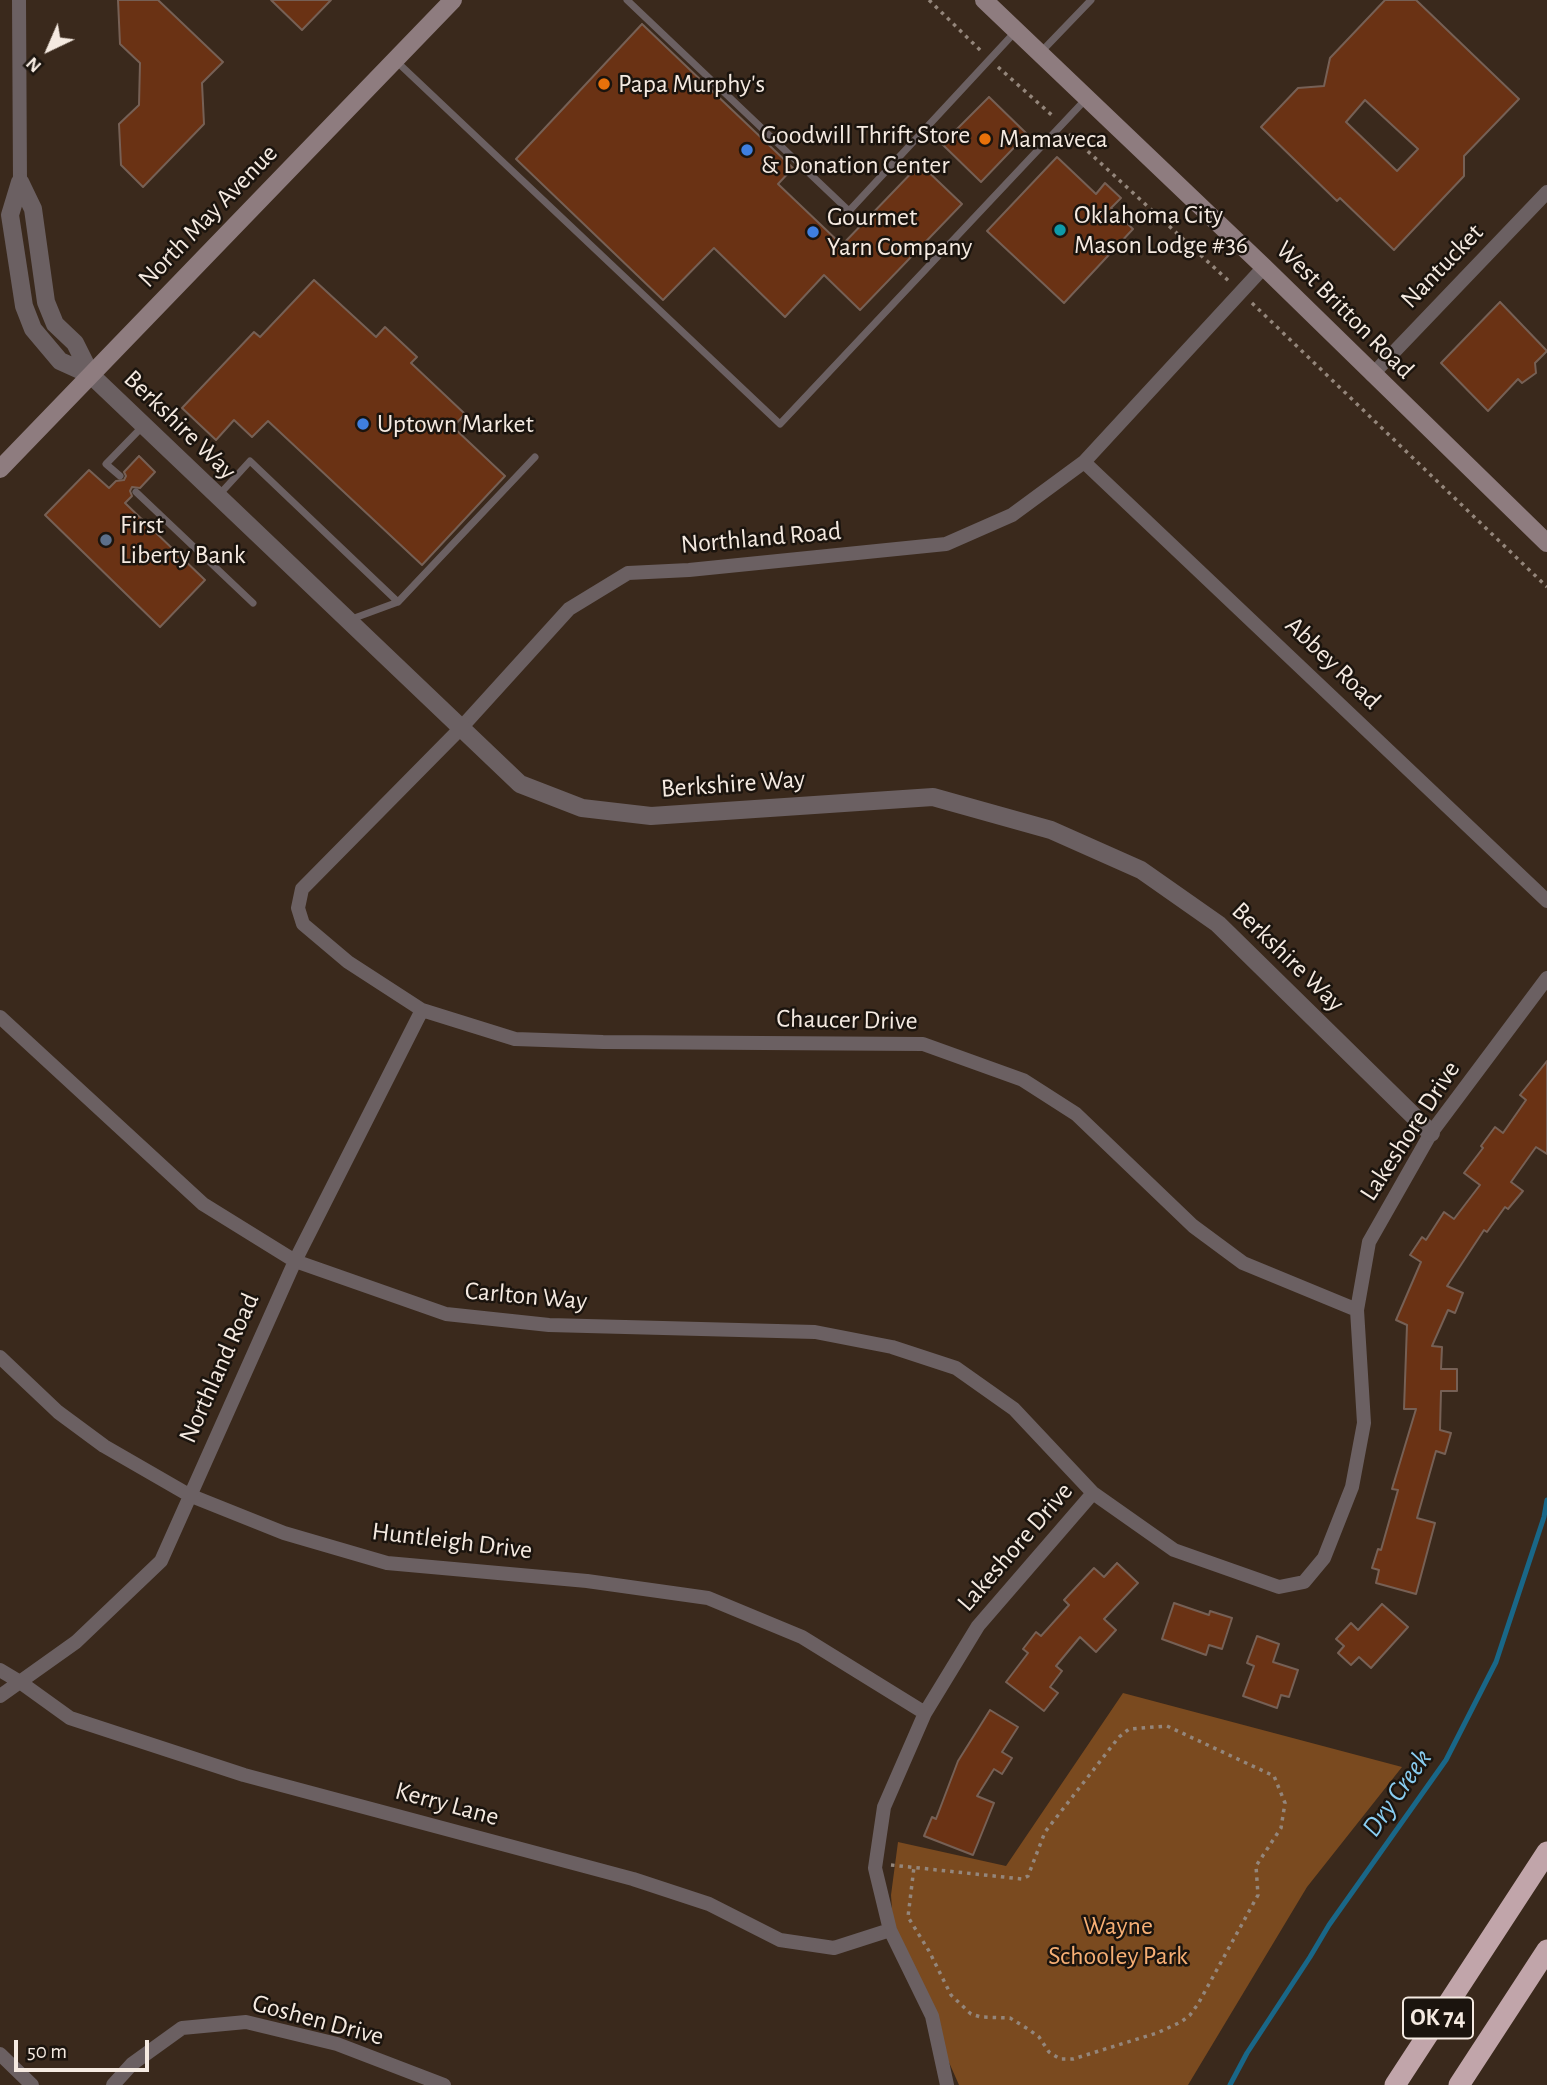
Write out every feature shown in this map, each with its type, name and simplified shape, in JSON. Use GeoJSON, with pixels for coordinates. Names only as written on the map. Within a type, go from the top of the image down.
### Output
{"type":"FeatureCollection","features":[{"type":"Feature","properties":{"kind":"highway","name":"OK 74"},"geometry":{"type":"LineString","coordinates":[[1395,2085],[1547,1852]]}},
{"type":"Feature","properties":{"kind":"highway","name":"OK 74"},"geometry":{"type":"LineString","coordinates":[[1459,2085],[1547,1950]]}},
{"type":"Feature","properties":{"kind":"highway"},"geometry":{"type":"LineString","coordinates":[[1519,1993],[1547,1964]]}},
{"type":"Feature","properties":{"kind":"main road","name":"North May Avenue"},"geometry":{"type":"LineString","coordinates":[[0,469],[453,0]]}},
{"type":"Feature","properties":{"kind":"main road","name":"West Britton Road"},"geometry":{"type":"LineString","coordinates":[[984,0],[1264,267],[1547,543]]}},
{"type":"Feature","properties":{"kind":"street"},"geometry":{"type":"LineString","coordinates":[[19,0],[20,182]]}},
{"type":"Feature","properties":{"kind":"street","name":"Berkshire Way"},"geometry":{"type":"LineString","coordinates":[[20,182],[10,215],[24,306],[33,329],[60,361],[91,375],[520,784],[582,808],[651,816],[933,797],[1051,830],[1141,870],[1218,924],[1431,1133]]}},
{"type":"Feature","properties":{"kind":"street","name":"Nantucket"},"geometry":{"type":"LineString","coordinates":[[1372,375],[1547,192]]}},
{"type":"Feature","properties":{"kind":"street","name":"Northland Road"},"geometry":{"type":"LineString","coordinates":[[298,908],[302,889],[460,729],[569,609],[628,573],[689,570],[946,544],[1012,515],[1084,461],[1264,267]]}},
{"type":"Feature","properties":{"kind":"street","name":"Abbey Road"},"geometry":{"type":"LineString","coordinates":[[1084,461],[1547,901]]}},
{"type":"Feature","properties":{"kind":"street","name":"Chaucer Drive"},"geometry":{"type":"LineString","coordinates":[[298,908],[303,924],[348,962],[422,1010],[515,1039],[923,1044],[1023,1080],[1076,1114],[1193,1226],[1243,1263],[1357,1310]]}},
{"type":"Feature","properties":{"kind":"street","name":"Lakeshore Drive"},"geometry":{"type":"LineString","coordinates":[[947,2085],[932,2016],[890,1930],[875,1868],[884,1807],[925,1713],[978,1626],[1093,1493],[1174,1550],[1279,1587],[1304,1582],[1324,1558],[1352,1487],[1364,1423],[1357,1310],[1369,1242],[1431,1133],[1547,978]]}},
{"type":"Feature","properties":{"kind":"street","name":"Northland Road"},"geometry":{"type":"LineString","coordinates":[[0,1696],[76,1642],[160,1561],[295,1261],[422,1010]]}},
{"type":"Feature","properties":{"kind":"street","name":"Carlton Way"},"geometry":{"type":"LineString","coordinates":[[0,1017],[119,1130],[203,1204],[295,1261],[446,1314],[549,1325],[816,1332],[892,1347],[956,1368],[1014,1409],[1093,1493]]}},
{"type":"Feature","properties":{"kind":"street","name":"Huntleigh Drive"},"geometry":{"type":"LineString","coordinates":[[0,1357],[58,1412],[104,1446],[189,1495],[284,1533],[387,1563],[587,1581],[708,1598],[802,1637],[925,1713]]}},
{"type":"Feature","properties":{"kind":"street","name":"Kerry Lane"},"geometry":{"type":"LineString","coordinates":[[0,1670],[70,1718],[244,1775],[633,1879],[709,1904],[780,1940],[834,1948],[890,1930]]}},
{"type":"Feature","properties":{"kind":"street","name":"Goshen Drive"},"geometry":{"type":"LineString","coordinates":[[113,2085],[132,2064],[182,2028],[246,2022],[337,2044],[444,2085]]}},
{"type":"Feature","properties":{"kind":"street"},"geometry":{"type":"LineString","coordinates":[[0,2054],[32,2085]]}},
{"type":"Feature","properties":{"kind":"lane"},"geometry":{"type":"LineString","coordinates":[[627,0],[849,211],[1016,31]]}},
{"type":"Feature","properties":{"kind":"lane"},"geometry":{"type":"LineString","coordinates":[[1077,0],[1085,7]]}},
{"type":"Feature","properties":{"kind":"lane"},"geometry":{"type":"LineString","coordinates":[[1039,54],[1091,0]]}},
{"type":"Feature","properties":{"kind":"lane"},"geometry":{"type":"LineString","coordinates":[[395,60],[780,424],[1086,99]]}},
{"type":"Feature","properties":{"kind":"lane"},"geometry":{"type":"LineString","coordinates":[[120,476],[106,464],[142,426]]}},
{"type":"Feature","properties":{"kind":"lane"},"geometry":{"type":"LineString","coordinates":[[348,620],[398,602],[535,457]]}},
{"type":"Feature","properties":{"kind":"lane"},"geometry":{"type":"LineString","coordinates":[[217,497],[250,461],[398,602]]}},
{"type":"Feature","properties":{"kind":"lane"},"geometry":{"type":"LineString","coordinates":[[136,492],[253,603]]}},
{"type":"Feature","properties":{"kind":"path"},"geometry":{"type":"LineString","coordinates":[[929,0],[1044,107],[1076,142],[1231,282]]}},
{"type":"Feature","properties":{"kind":"path"},"geometry":{"type":"LineString","coordinates":[[1261,312],[1547,587]]}},
{"type":"Feature","properties":{"kind":"path"},"geometry":{"type":"LineString","coordinates":[[891,1865],[914,1867],[1022,1880],[1028,1876],[1045,1832],[1119,1737],[1129,1729],[1167,1726],[1274,1776],[1286,1803],[1281,1828],[1256,1866],[1258,1895],[1190,2015],[1157,2033],[1073,2059],[1060,2059],[1049,2052],[1039,2038],[1010,2018],[971,2014],[951,1995],[908,1917],[914,1867]]}},
{"type":"Feature","properties":{"kind":"green space","name":"Wayne Schooley Park"},"geometry":{"type":"Polygon","coordinates":[[[1123,1693],[1402,1767],[1307,1887],[1188,2085],[959,2085],[894,1938],[891,1895],[898,1842],[1006,1866],[1123,1693]]]}},
{"type":"Feature","properties":{"kind":"building"},"geometry":{"type":"Polygon","coordinates":[[[118,0],[158,0],[223,62],[202,83],[204,124],[143,187],[121,165],[119,124],[139,105],[140,63],[120,44],[118,0]]]}},
{"type":"Feature","properties":{"kind":"building"},"geometry":{"type":"Polygon","coordinates":[[[271,0],[331,0],[302,30],[271,0]]]}},
{"type":"Feature","properties":{"kind":"building"},"geometry":{"type":"Polygon","coordinates":[[[1385,0],[1416,0],[1519,99],[1464,156],[1464,176],[1394,250],[1340,198],[1337,201],[1261,127],[1298,88],[1324,86],[1330,58],[1385,0]],[[1365,100],[1346,122],[1397,171],[1418,149],[1365,100]]]}},
{"type":"Feature","properties":{"kind":"building"},"geometry":{"type":"Polygon","coordinates":[[[642,24],[793,168],[778,184],[842,245],[920,164],[962,204],[860,310],[824,275],[785,317],[714,248],[663,300],[516,159],[642,24]]]}},
{"type":"Feature","properties":{"kind":"building","name":"Mamaveca"},"geometry":{"type":"Polygon","coordinates":[[[989,97],[1027,134],[981,182],[942,144],[989,97]]]}},
{"type":"Feature","properties":{"kind":"building","name":"Oklahoma City Mason Lodge #36"},"geometry":{"type":"Polygon","coordinates":[[[1057,157],[1096,194],[1105,183],[1121,198],[1111,208],[1133,229],[1064,303],[987,231],[1057,157]]]}},
{"type":"Feature","properties":{"kind":"building","name":"Uptown Market"},"geometry":{"type":"Polygon","coordinates":[[[314,280],[376,337],[385,327],[417,357],[411,363],[465,414],[453,427],[505,476],[422,565],[268,421],[252,437],[234,420],[216,440],[182,408],[254,332],[260,337],[314,280]]]}},
{"type":"Feature","properties":{"kind":"building"},"geometry":{"type":"Polygon","coordinates":[[[1500,302],[1547,351],[1535,363],[1536,373],[1522,383],[1518,379],[1488,411],[1441,363],[1500,302]]]}},
{"type":"Feature","properties":{"kind":"building","name":"First Liberty Bank"},"geometry":{"type":"Polygon","coordinates":[[[139,456],[155,472],[140,488],[132,487],[132,496],[125,503],[205,580],[160,627],[45,515],[89,470],[109,488],[116,481],[124,480],[124,472],[139,456]]]}},
{"type":"Feature","properties":{"kind":"building"},"geometry":{"type":"Polygon","coordinates":[[[1547,1061],[1547,1154],[1536,1147],[1511,1182],[1523,1191],[1508,1209],[1505,1207],[1487,1232],[1484,1230],[1447,1286],[1463,1293],[1455,1313],[1448,1310],[1432,1346],[1442,1347],[1441,1369],[1457,1369],[1457,1391],[1441,1391],[1440,1430],[1451,1433],[1445,1454],[1436,1451],[1417,1518],[1435,1523],[1416,1594],[1376,1583],[1379,1570],[1372,1568],[1378,1549],[1381,1550],[1398,1490],[1392,1489],[1416,1409],[1404,1409],[1407,1325],[1396,1320],[1421,1262],[1410,1255],[1422,1237],[1426,1240],[1444,1212],[1454,1219],[1480,1185],[1464,1173],[1495,1127],[1503,1133],[1526,1100],[1520,1095],[1547,1061]]]}},
{"type":"Feature","properties":{"kind":"building"},"geometry":{"type":"Polygon","coordinates":[[[1117,1563],[1138,1583],[1104,1619],[1116,1630],[1096,1652],[1080,1637],[1056,1666],[1062,1671],[1050,1687],[1058,1693],[1044,1711],[1006,1682],[1028,1653],[1023,1649],[1036,1632],[1041,1636],[1069,1605],[1064,1600],[1094,1568],[1104,1577],[1117,1563]]]}},
{"type":"Feature","properties":{"kind":"building"},"geometry":{"type":"Polygon","coordinates":[[[1174,1603],[1209,1615],[1210,1611],[1232,1618],[1222,1649],[1209,1645],[1206,1655],[1162,1639],[1174,1603]]]}},
{"type":"Feature","properties":{"kind":"building"},"geometry":{"type":"Polygon","coordinates":[[[1382,1604],[1408,1627],[1371,1668],[1359,1657],[1351,1665],[1338,1653],[1344,1646],[1336,1639],[1351,1623],[1358,1630],[1382,1604]]]}},
{"type":"Feature","properties":{"kind":"building"},"geometry":{"type":"Polygon","coordinates":[[[1257,1636],[1279,1644],[1273,1662],[1298,1670],[1289,1697],[1281,1695],[1277,1708],[1243,1696],[1254,1666],[1247,1663],[1257,1636]]]}},
{"type":"Feature","properties":{"kind":"building"},"geometry":{"type":"Polygon","coordinates":[[[990,1710],[1018,1727],[1002,1752],[1012,1758],[1002,1774],[994,1769],[977,1796],[994,1803],[973,1855],[924,1836],[932,1817],[936,1819],[958,1761],[990,1710]]]}},
{"type":"Feature","properties":{"kind":"waterway","name":"Dry Creek"},"geometry":{"type":"LineString","coordinates":[[1230,2085],[1247,2053],[1329,1925],[1446,1760],[1496,1662],[1544,1517],[1547,1500]]}},
{"type":"Feature","properties":{"kind":"place","name":"Papa Murphy's"},"geometry":{"type":"Point","coordinates":[604,84]}},
{"type":"Feature","properties":{"kind":"place","name":"Mamaveca"},"geometry":{"type":"Point","coordinates":[985,139]}},
{"type":"Feature","properties":{"kind":"place","name":"Goodwill Thrift Store & Donation Center"},"geometry":{"type":"Point","coordinates":[747,150]}},
{"type":"Feature","properties":{"kind":"place","name":"Oklahoma City Mason Lodge #36"},"geometry":{"type":"Point","coordinates":[1060,230]}},
{"type":"Feature","properties":{"kind":"place","name":"Gourmet Yarn Company"},"geometry":{"type":"Point","coordinates":[813,232]}},
{"type":"Feature","properties":{"kind":"place","name":"Uptown Market"},"geometry":{"type":"Point","coordinates":[363,424]}},
{"type":"Feature","properties":{"kind":"place","name":"First Liberty Bank"},"geometry":{"type":"Point","coordinates":[106,540]}}]}
